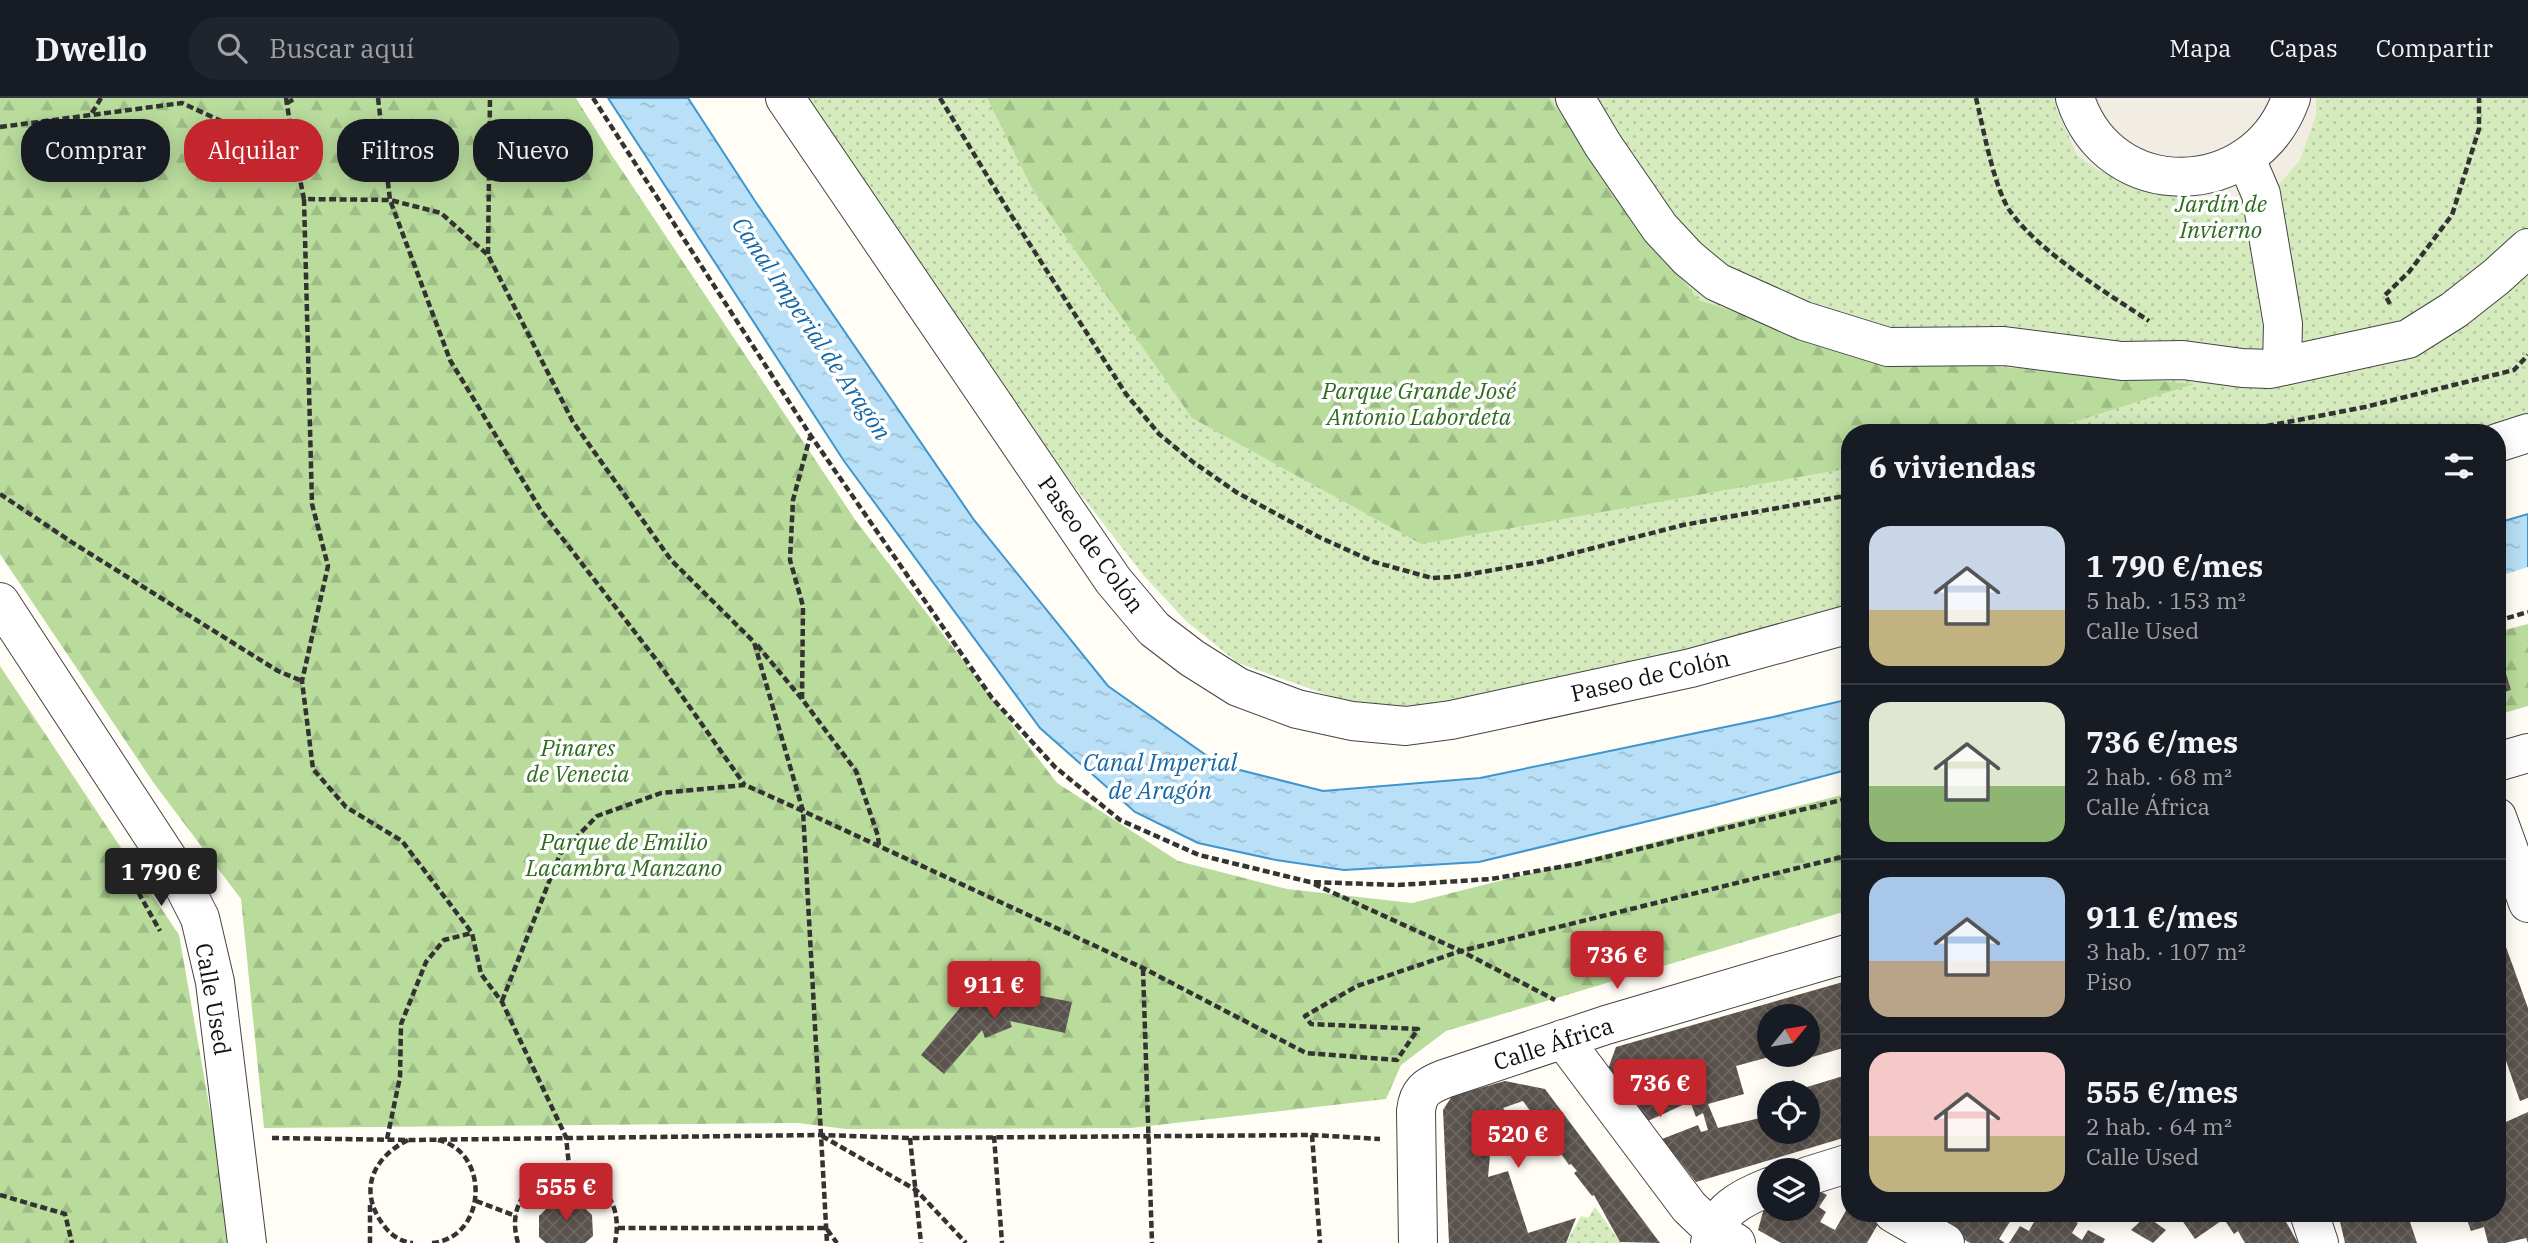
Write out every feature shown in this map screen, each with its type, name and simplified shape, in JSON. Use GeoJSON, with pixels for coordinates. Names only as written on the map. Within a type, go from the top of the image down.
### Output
{"type":"FeatureCollection","features":[{"type":"Feature","properties":{"kind":"street","name":"Paseo de Colón"},"geometry":{"type":"LineString","coordinates":[[785,98],[1113,580],[1154,629],[1192,658],[1238,687],[1297,709],[1352,721],[1406,726],[1451,720],[1691,668],[1841,626]]}},
{"type":"Feature","properties":{"kind":"street"},"geometry":{"type":"LineString","coordinates":[[1575,98],[1602,145],[1660,228],[1688,258],[1717,282],[1804,321],[1888,347],[2004,346],[2122,361],[2183,360],[2270,369],[2408,338],[2454,310],[2528,248]]}},
{"type":"Feature","properties":{"kind":"street"},"geometry":{"type":"LineString","coordinates":[[2075,98],[2088,125],[2100,141],[2132,165],[2150,173],[2170,177],[2199,176],[2228,169],[2246,159],[2275,130],[2291,98]]}},
{"type":"Feature","properties":{"kind":"street"},"geometry":{"type":"LineString","coordinates":[[2246,159],[2261,194],[2266,220],[2283,324],[2282,366]]}},
{"type":"Feature","properties":{"kind":"street"},"geometry":{"type":"LineString","coordinates":[[2506,440],[2528,433]]}},
{"type":"Feature","properties":{"kind":"street","name":"Calle Used"},"geometry":{"type":"LineString","coordinates":[[0,602],[176,871],[200,918],[215,982],[247,1243]]}},
{"type":"Feature","properties":{"kind":"street"},"geometry":{"type":"LineString","coordinates":[[2506,759],[2528,753]]}},
{"type":"Feature","properties":{"kind":"street"},"geometry":{"type":"LineString","coordinates":[[2506,842],[2528,903]]}},
{"type":"Feature","properties":{"kind":"street","name":"Calle África"},"geometry":{"type":"LineString","coordinates":[[1418,1243],[1416,1111],[1420,1093],[1432,1084],[1565,1022],[1841,955]]}},
{"type":"Feature","properties":{"kind":"street"},"geometry":{"type":"LineString","coordinates":[[1565,1022],[1689,1207],[1719,1239]]}},
{"type":"Feature","properties":{"kind":"street"},"geometry":{"type":"LineString","coordinates":[[1719,1239],[1727,1210],[1736,1202],[1757,1192]]}},
{"type":"Feature","properties":{"kind":"street"},"geometry":{"type":"LineString","coordinates":[[1909,1222],[1945,1243]]}},
{"type":"Feature","properties":{"kind":"street"},"geometry":{"type":"LineString","coordinates":[[2312,1222],[2319,1243]]}},
{"type":"Feature","properties":{"kind":"path"},"geometry":{"type":"LineString","coordinates":[[92,114],[101,98]]}},
{"type":"Feature","properties":{"kind":"path"},"geometry":{"type":"LineString","coordinates":[[290,119],[287,100],[296,98]]}},
{"type":"Feature","properties":{"kind":"path"},"geometry":{"type":"LineString","coordinates":[[378,98],[390,200],[450,360],[542,512],[658,662],[745,785]]}},
{"type":"Feature","properties":{"kind":"path"},"geometry":{"type":"LineString","coordinates":[[488,255],[490,98]]}},
{"type":"Feature","properties":{"kind":"path"},"geometry":{"type":"LineString","coordinates":[[940,98],[1011,215],[1126,394],[1159,434],[1236,492],[1319,537],[1374,562],[1432,578],[1453,577],[1539,562],[1683,525],[1841,497]]}},
{"type":"Feature","properties":{"kind":"path"},"geometry":{"type":"LineString","coordinates":[[1976,98],[1994,173],[2009,210],[2033,237],[2097,287],[2150,322]]}},
{"type":"Feature","properties":{"kind":"path"},"geometry":{"type":"LineString","coordinates":[[2408,338],[2385,295],[2409,272],[2452,215],[2479,130],[2479,98]]}},
{"type":"Feature","properties":{"kind":"path"},"geometry":{"type":"LineString","coordinates":[[0,127],[182,103],[217,119]]}},
{"type":"Feature","properties":{"kind":"path"},"geometry":{"type":"LineString","coordinates":[[301,182],[304,199],[312,504],[328,566],[302,681],[313,769],[346,807],[402,841],[472,933],[481,974],[502,1002],[566,1137],[570,1175]]}},
{"type":"Feature","properties":{"kind":"path"},"geometry":{"type":"LineString","coordinates":[[304,199],[390,200],[441,213],[488,255],[573,422],[671,560],[754,642],[802,699],[856,771],[879,846]]}},
{"type":"Feature","properties":{"kind":"path"},"geometry":{"type":"LineString","coordinates":[[2277,424],[2365,407],[2514,370],[2528,355]]}},
{"type":"Feature","properties":{"kind":"path"},"geometry":{"type":"LineString","coordinates":[[802,699],[803,606],[790,560],[793,500],[811,436]]}},
{"type":"Feature","properties":{"kind":"path"},"geometry":{"type":"LineString","coordinates":[[0,494],[73,543],[278,671],[302,681]]}},
{"type":"Feature","properties":{"kind":"path"},"geometry":{"type":"LineString","coordinates":[[2506,618],[2528,612]]}},
{"type":"Feature","properties":{"kind":"path"},"geometry":{"type":"LineString","coordinates":[[754,642],[803,811],[827,1243]]}},
{"type":"Feature","properties":{"kind":"path"},"geometry":{"type":"LineString","coordinates":[[502,1002],[559,854],[597,816],[661,793],[745,785],[1143,968],[1306,1054],[1397,1060],[1418,1028],[1311,1024],[1305,1016],[1357,986],[1461,951],[1841,857]]}},
{"type":"Feature","properties":{"kind":"path"},"geometry":{"type":"LineString","coordinates":[[122,865],[162,935]]}},
{"type":"Feature","properties":{"kind":"path"},"geometry":{"type":"LineString","coordinates":[[1310,882],[1461,951],[1565,1022]]}},
{"type":"Feature","properties":{"kind":"path"},"geometry":{"type":"LineString","coordinates":[[386,1139],[400,1077],[401,1024],[426,962],[444,940],[472,933]]}},
{"type":"Feature","properties":{"kind":"path"},"geometry":{"type":"LineString","coordinates":[[1143,968],[1152,1243]]}},
{"type":"Feature","properties":{"kind":"path"},"geometry":{"type":"LineString","coordinates":[[821,1135],[916,1190],[967,1243]]}},
{"type":"Feature","properties":{"kind":"path"},"geometry":{"type":"LineString","coordinates":[[261,1138],[409,1140],[821,1135],[910,1138],[1312,1135],[1393,1140]]}},
{"type":"Feature","properties":{"kind":"path"},"geometry":{"type":"LineString","coordinates":[[1312,1135],[1320,1243]]}},
{"type":"Feature","properties":{"kind":"path"},"geometry":{"type":"LineString","coordinates":[[993,1136],[1002,1243]]}},
{"type":"Feature","properties":{"kind":"path"},"geometry":{"type":"LineString","coordinates":[[427,1138],[443,1141],[458,1152],[470,1166],[476,1183],[476,1201],[469,1218],[458,1233],[442,1242],[432,1243]]}},
{"type":"Feature","properties":{"kind":"path"},"geometry":{"type":"LineString","coordinates":[[910,1138],[921,1243]]}},
{"type":"Feature","properties":{"kind":"path"},"geometry":{"type":"LineString","coordinates":[[370,1243],[370,1189],[374,1172],[382,1158],[409,1140]]}},
{"type":"Feature","properties":{"kind":"path"},"geometry":{"type":"LineString","coordinates":[[518,1243],[515,1232],[516,1216],[522,1199],[532,1187],[546,1178],[563,1174],[580,1176],[596,1183],[608,1195],[618,1228],[615,1243]]}},
{"type":"Feature","properties":{"kind":"path"},"geometry":{"type":"LineString","coordinates":[[370,1189],[372,1206],[390,1233],[406,1243],[413,1243]]}},
{"type":"Feature","properties":{"kind":"path"},"geometry":{"type":"LineString","coordinates":[[0,1195],[65,1214],[72,1243]]}},
{"type":"Feature","properties":{"kind":"path"},"geometry":{"type":"LineString","coordinates":[[476,1201],[516,1216]]}},
{"type":"Feature","properties":{"kind":"path"},"geometry":{"type":"LineString","coordinates":[[618,1228],[826,1228]]}},
{"type":"Feature","properties":{"kind":"path"},"geometry":{"type":"LineString","coordinates":[[826,1228],[837,1243]]}},
{"type":"Feature","properties":{"kind":"green space","name":"Pinares de Venecia"},"geometry":{"type":"Polygon","coordinates":[[[0,98],[576,98],[589,119],[473,119],[473,182],[593,182],[593,125],[856,521],[1057,783],[1178,861],[1287,889],[1412,903],[1841,795],[1841,913],[1446,1031],[1401,1065],[1386,1099],[1131,1128],[846,1129],[798,1123],[264,1128],[241,899],[153,782],[0,554],[0,98]]]}},
{"type":"Feature","properties":{"kind":"green space","name":"Parque Grande José Antonio Labordeta"},"geometry":{"type":"Polygon","coordinates":[[[805,98],[2528,98],[2528,418],[2506,424],[1841,424],[1841,619],[1428,712],[1347,702],[1238,663],[1187,622],[1144,576],[1054,460],[805,98]]]}},
{"type":"Feature","properties":{"kind":"green space"},"geometry":{"type":"Polygon","coordinates":[[[987,98],[1549,98],[1698,300],[1872,356],[2194,384],[2067,424],[1841,424],[1841,470],[1421,544],[1192,418],[1033,190],[987,98]]]}},
{"type":"Feature","properties":{"kind":"green space"},"geometry":{"type":"Polygon","coordinates":[[[2528,624],[2528,706],[2506,712],[2506,630],[2528,624]]]}},
{"type":"Feature","properties":{"kind":"green space"},"geometry":{"type":"Polygon","coordinates":[[[0,666],[179,935],[219,1161],[228,1243],[0,1243],[0,666]]]}},
{"type":"Feature","properties":{"kind":"green space"},"geometry":{"type":"Polygon","coordinates":[[[1595,1207],[1621,1243],[1566,1243],[1581,1216],[1588,1218],[1595,1207]]]}},
{"type":"Feature","properties":{"kind":"shaded area"},"geometry":{"type":"Polygon","coordinates":[[[2056,98],[2316,98],[2316,115],[2300,160],[2276,188],[2261,194],[2222,200],[2159,191],[2123,181],[2098,170],[2077,155],[2056,108],[2056,98]]]}},
{"type":"Feature","properties":{"kind":"water","name":"Canal Imperial de Aragón"},"geometry":{"type":"Polygon","coordinates":[[[608,98],[688,98],[755,201],[974,520],[1108,686],[1220,765],[1323,791],[1480,778],[1841,701],[1841,771],[1479,862],[1344,870],[1276,860],[1198,843],[1135,812],[1040,728],[844,461],[608,98]]]}},
{"type":"Feature","properties":{"kind":"water"},"geometry":{"type":"Polygon","coordinates":[[[2528,514],[2528,587],[2506,593],[2506,520],[2528,514]]]}},
{"type":"Feature","properties":{"kind":"pier"},"geometry":{"type":"Polygon","coordinates":[[[2528,567],[2528,590],[2506,596],[2506,574],[2528,567]]]}},
{"type":"Feature","properties":{"kind":"building"},"geometry":{"type":"Polygon","coordinates":[[[2506,674],[2511,690],[2506,691],[2506,674]]]}},
{"type":"Feature","properties":{"kind":"building"},"geometry":{"type":"Polygon","coordinates":[[[2506,947],[2528,1008],[2528,1098],[2520,1101],[2506,1061],[2506,947]]]}},
{"type":"Feature","properties":{"kind":"building"},"geometry":{"type":"Polygon","coordinates":[[[1841,983],[1841,1049],[1820,1055],[1820,1004],[1766,1004],[1841,983]]]}},
{"type":"Feature","properties":{"kind":"building"},"geometry":{"type":"Polygon","coordinates":[[[996,987],[1072,1002],[1065,1033],[1010,1021],[1012,1027],[985,1038],[982,1030],[944,1074],[921,1055],[969,997],[996,987]]]}},
{"type":"Feature","properties":{"kind":"building"},"geometry":{"type":"Polygon","coordinates":[[[1757,1007],[1757,1060],[1736,1066],[1744,1094],[1708,1104],[1718,1128],[1757,1119],[1757,1144],[1820,1144],[1820,1083],[1841,1077],[1841,1139],[1776,1158],[1757,1158],[1757,1164],[1696,1182],[1662,1139],[1698,1125],[1701,1132],[1708,1130],[1703,1113],[1696,1117],[1690,1101],[1704,1094],[1697,1068],[1667,1077],[1687,1103],[1648,1121],[1608,1069],[1616,1047],[1757,1007]]]}},
{"type":"Feature","properties":{"kind":"building"},"geometry":{"type":"Polygon","coordinates":[[[1505,1081],[1545,1089],[1660,1243],[1620,1242],[1594,1195],[1592,1196],[1574,1173],[1577,1171],[1569,1165],[1523,1101],[1503,1108],[1520,1131],[1490,1155],[1488,1177],[1508,1171],[1528,1233],[1576,1218],[1566,1243],[1449,1243],[1443,1110],[1452,1096],[1505,1081]]]}},
{"type":"Feature","properties":{"kind":"building"},"geometry":{"type":"Polygon","coordinates":[[[2528,1112],[2528,1243],[2526,1238],[2505,1243],[2488,1243],[2484,1227],[2471,1231],[2468,1222],[2506,1222],[2506,1122],[2528,1112]]]}},
{"type":"Feature","properties":{"kind":"building"},"geometry":{"type":"Polygon","coordinates":[[[1820,1191],[1827,1195],[1820,1206],[1820,1191]]]}},
{"type":"Feature","properties":{"kind":"building"},"geometry":{"type":"Polygon","coordinates":[[[576,1200],[592,1215],[593,1236],[585,1243],[546,1243],[539,1237],[539,1216],[554,1201],[576,1200]]]}},
{"type":"Feature","properties":{"kind":"building"},"geometry":{"type":"Polygon","coordinates":[[[1820,1208],[1826,1212],[1820,1222],[1835,1230],[1841,1219],[1841,1222],[1878,1224],[1867,1243],[1781,1243],[1758,1230],[1760,1221],[1820,1221],[1820,1208]]]}},
{"type":"Feature","properties":{"kind":"building"},"geometry":{"type":"Polygon","coordinates":[[[1934,1222],[2010,1222],[1999,1239],[2005,1243],[1970,1243],[1934,1222]]]}},
{"type":"Feature","properties":{"kind":"building"},"geometry":{"type":"Polygon","coordinates":[[[2034,1222],[2076,1222],[2072,1233],[2082,1240],[2088,1230],[2105,1239],[2103,1243],[2009,1243],[2020,1226],[2029,1231],[2034,1222]]]}},
{"type":"Feature","properties":{"kind":"building"},"geometry":{"type":"Polygon","coordinates":[[[2140,1222],[2155,1222],[2166,1230],[2153,1243],[2131,1230],[2140,1222]]]}},
{"type":"Feature","properties":{"kind":"building"},"geometry":{"type":"Polygon","coordinates":[[[2183,1222],[2220,1222],[2195,1239],[2183,1222]]]}},
{"type":"Feature","properties":{"kind":"building"},"geometry":{"type":"Polygon","coordinates":[[[2226,1222],[2286,1222],[2298,1243],[2245,1243],[2238,1231],[2234,1234],[2226,1222]]]}},
{"type":"Feature","properties":{"kind":"building"},"geometry":{"type":"Polygon","coordinates":[[[2340,1222],[2410,1222],[2417,1243],[2345,1243],[2340,1222]]]}},
{"type":"Feature","properties":{"kind":"park label","name":"Jardín de Invierno"},"geometry":{"type":"Point","coordinates":[2221,216]}},
{"type":"Feature","properties":{"kind":"park label","name":"Parque de Emilio Lacambra Manzano"},"geometry":{"type":"Point","coordinates":[624,854]}}]}
